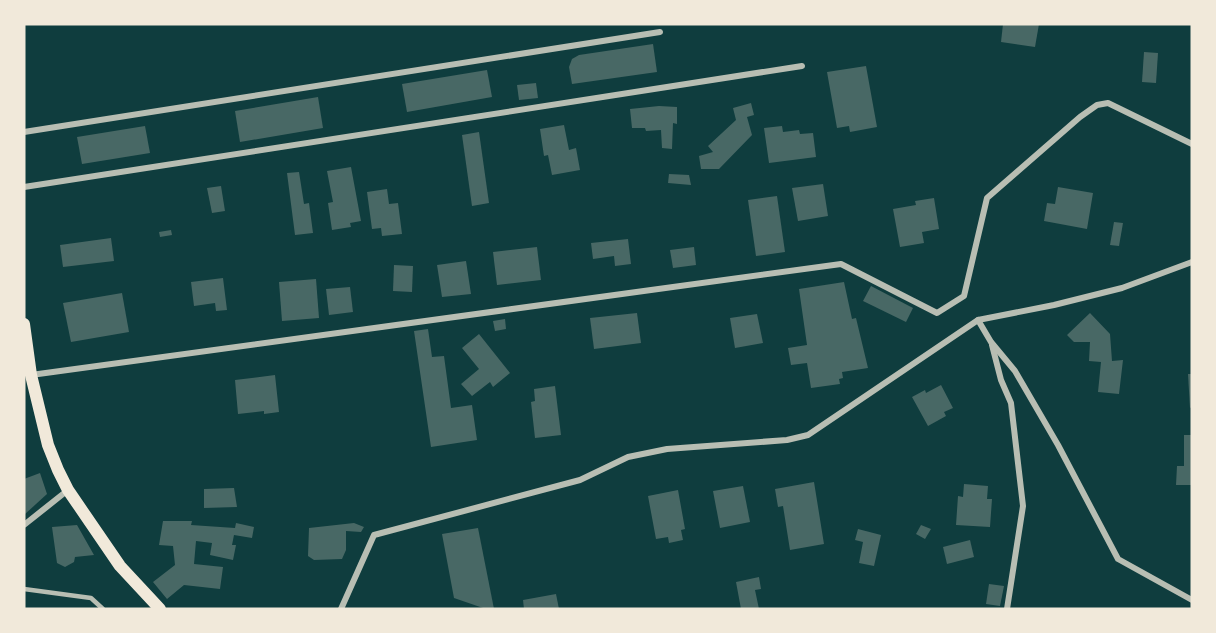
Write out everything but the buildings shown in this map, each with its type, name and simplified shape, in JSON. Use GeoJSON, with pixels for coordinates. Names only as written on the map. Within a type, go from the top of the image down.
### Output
{"type":"FeatureCollection","features":[{"type":"Feature","properties":{"kind":"main road"},"geometry":{"type":"LineString","coordinates":[[24,324],[30,383],[48,445],[68,490],[120,566],[160,609]]}},
{"type":"Feature","properties":{"kind":"street"},"geometry":{"type":"LineString","coordinates":[[24,132],[660,32]]}},
{"type":"Feature","properties":{"kind":"street"},"geometry":{"type":"LineString","coordinates":[[24,187],[802,66]]}},
{"type":"Feature","properties":{"kind":"street"},"geometry":{"type":"LineString","coordinates":[[30,383],[841,264],[937,313],[964,296],[987,198],[1097,105],[1108,103],[1192,144]]}},
{"type":"Feature","properties":{"kind":"street"},"geometry":{"type":"LineString","coordinates":[[341,609],[374,535],[580,480],[628,458],[657,451],[787,440],[808,435],[978,320],[1054,305],[1122,288],[1192,262]]}},
{"type":"Feature","properties":{"kind":"street"},"geometry":{"type":"LineString","coordinates":[[978,320],[991,342],[1015,371],[1058,444],[1118,559],[1192,600]]}},
{"type":"Feature","properties":{"kind":"street"},"geometry":{"type":"LineString","coordinates":[[991,342],[1001,380],[1011,403],[1023,506],[1007,609]]}},
{"type":"Feature","properties":{"kind":"street"},"geometry":{"type":"LineString","coordinates":[[24,525],[68,490]]}},
{"type":"Feature","properties":{"kind":"lane"},"geometry":{"type":"LineString","coordinates":[[24,590],[91,598],[104,609]]}}]}
